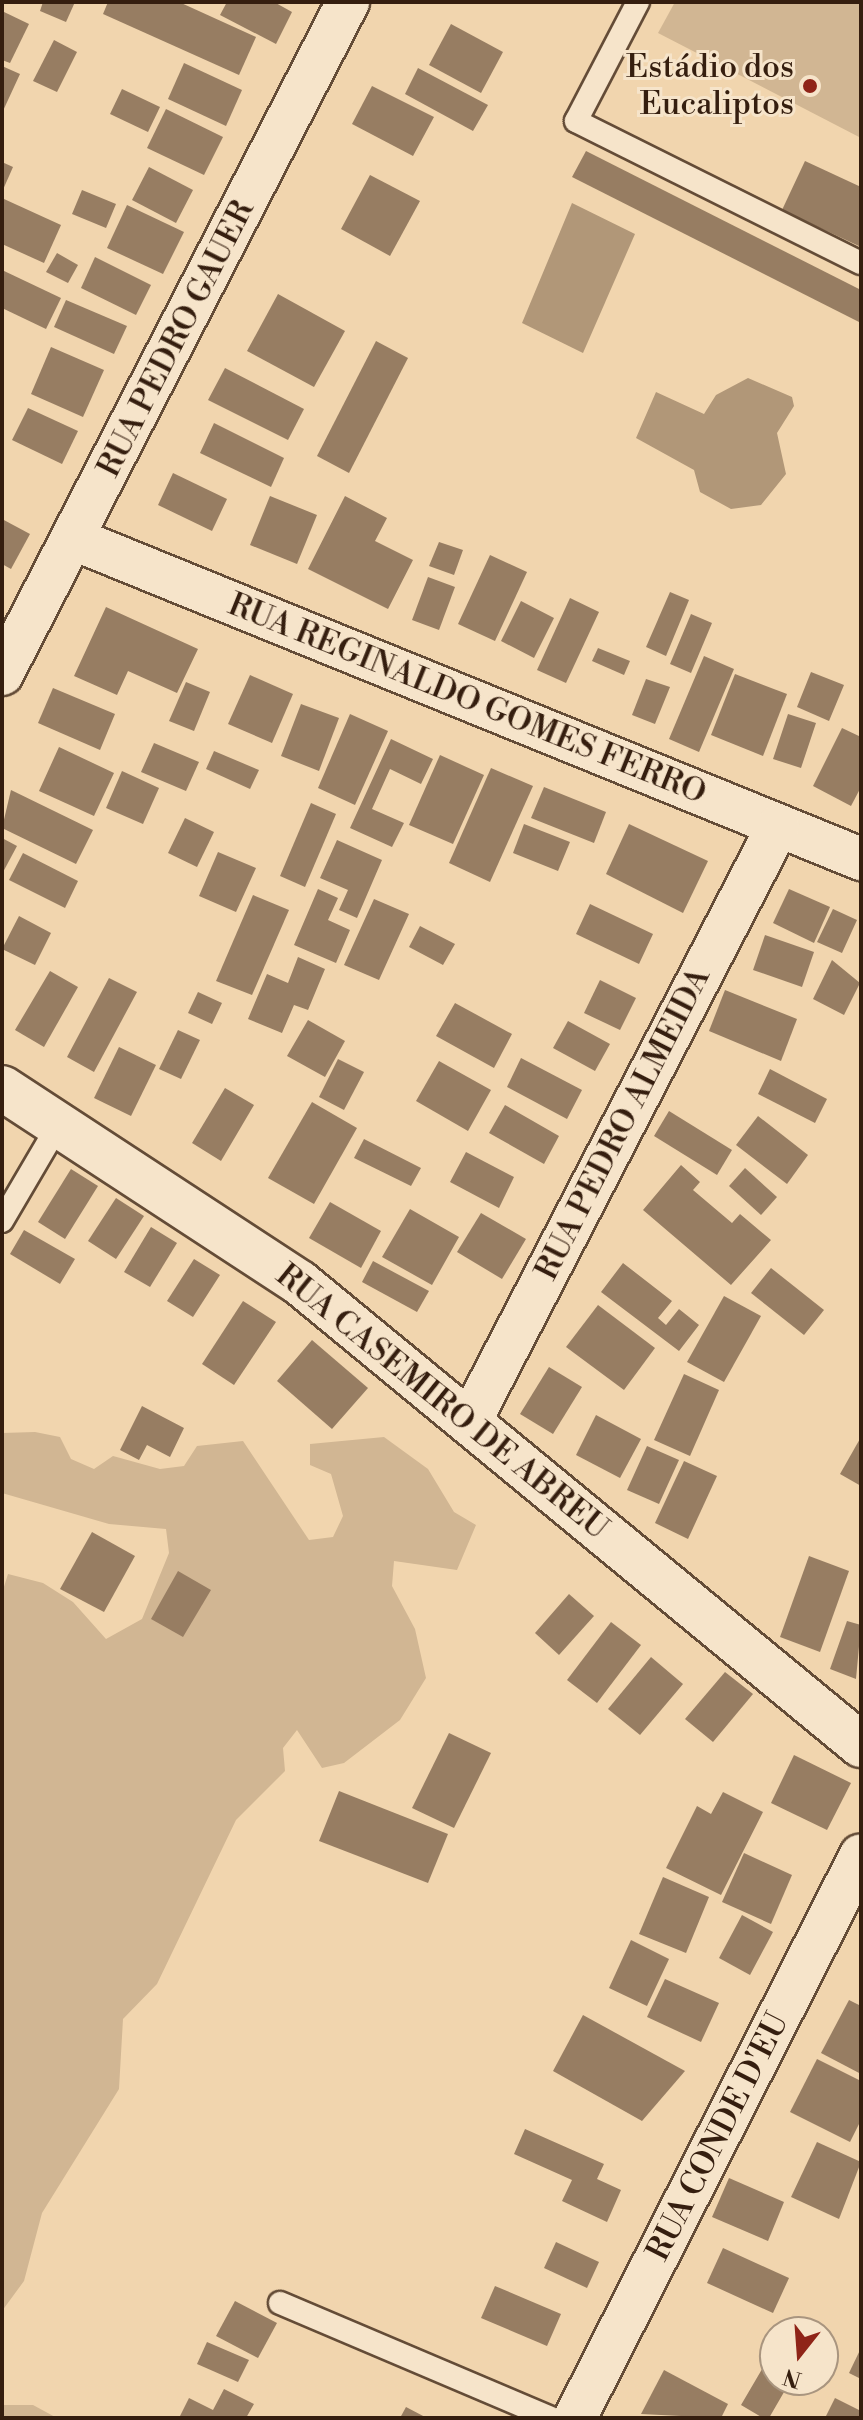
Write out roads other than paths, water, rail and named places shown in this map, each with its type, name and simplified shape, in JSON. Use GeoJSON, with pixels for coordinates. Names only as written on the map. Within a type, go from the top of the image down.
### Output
{"type":"FeatureCollection","features":[{"type":"Feature","properties":{"kind":"street","name":"RUA PEDRO GAUER"},"geometry":{"type":"LineString","coordinates":[[2,674],[348,2]]}},
{"type":"Feature","properties":{"kind":"street","name":"RUA REGINALDO GOMES FERRO"},"geometry":{"type":"LineString","coordinates":[[74,539],[861,859]]}},
{"type":"Feature","properties":{"kind":"street","name":"RUA PEDRO ALMEIDA"},"geometry":{"type":"LineString","coordinates":[[469,1423],[778,826]]}},
{"type":"Feature","properties":{"kind":"street","name":"RUA CASEMIRO DE ABREU"},"geometry":{"type":"LineString","coordinates":[[2,1088],[300,1283],[861,1745]]}},
{"type":"Feature","properties":{"kind":"street","name":"RUA CONDE D'EU"},"geometry":{"type":"LineString","coordinates":[[575,2418],[861,1855]]}},
{"type":"Feature","properties":{"kind":"lane"},"geometry":{"type":"LineString","coordinates":[[638,2],[576,121],[861,263]]}},
{"type":"Feature","properties":{"kind":"lane"},"geometry":{"type":"LineString","coordinates":[[2,1221],[59,1124]]}},
{"type":"Feature","properties":{"kind":"lane"},"geometry":{"type":"LineString","coordinates":[[280,2303],[551,2418]]}},
{"type":"Feature","properties":{"kind":"place","name":"Estádio dos Eucaliptos"},"geometry":{"type":"Point","coordinates":[810,86]}}]}
